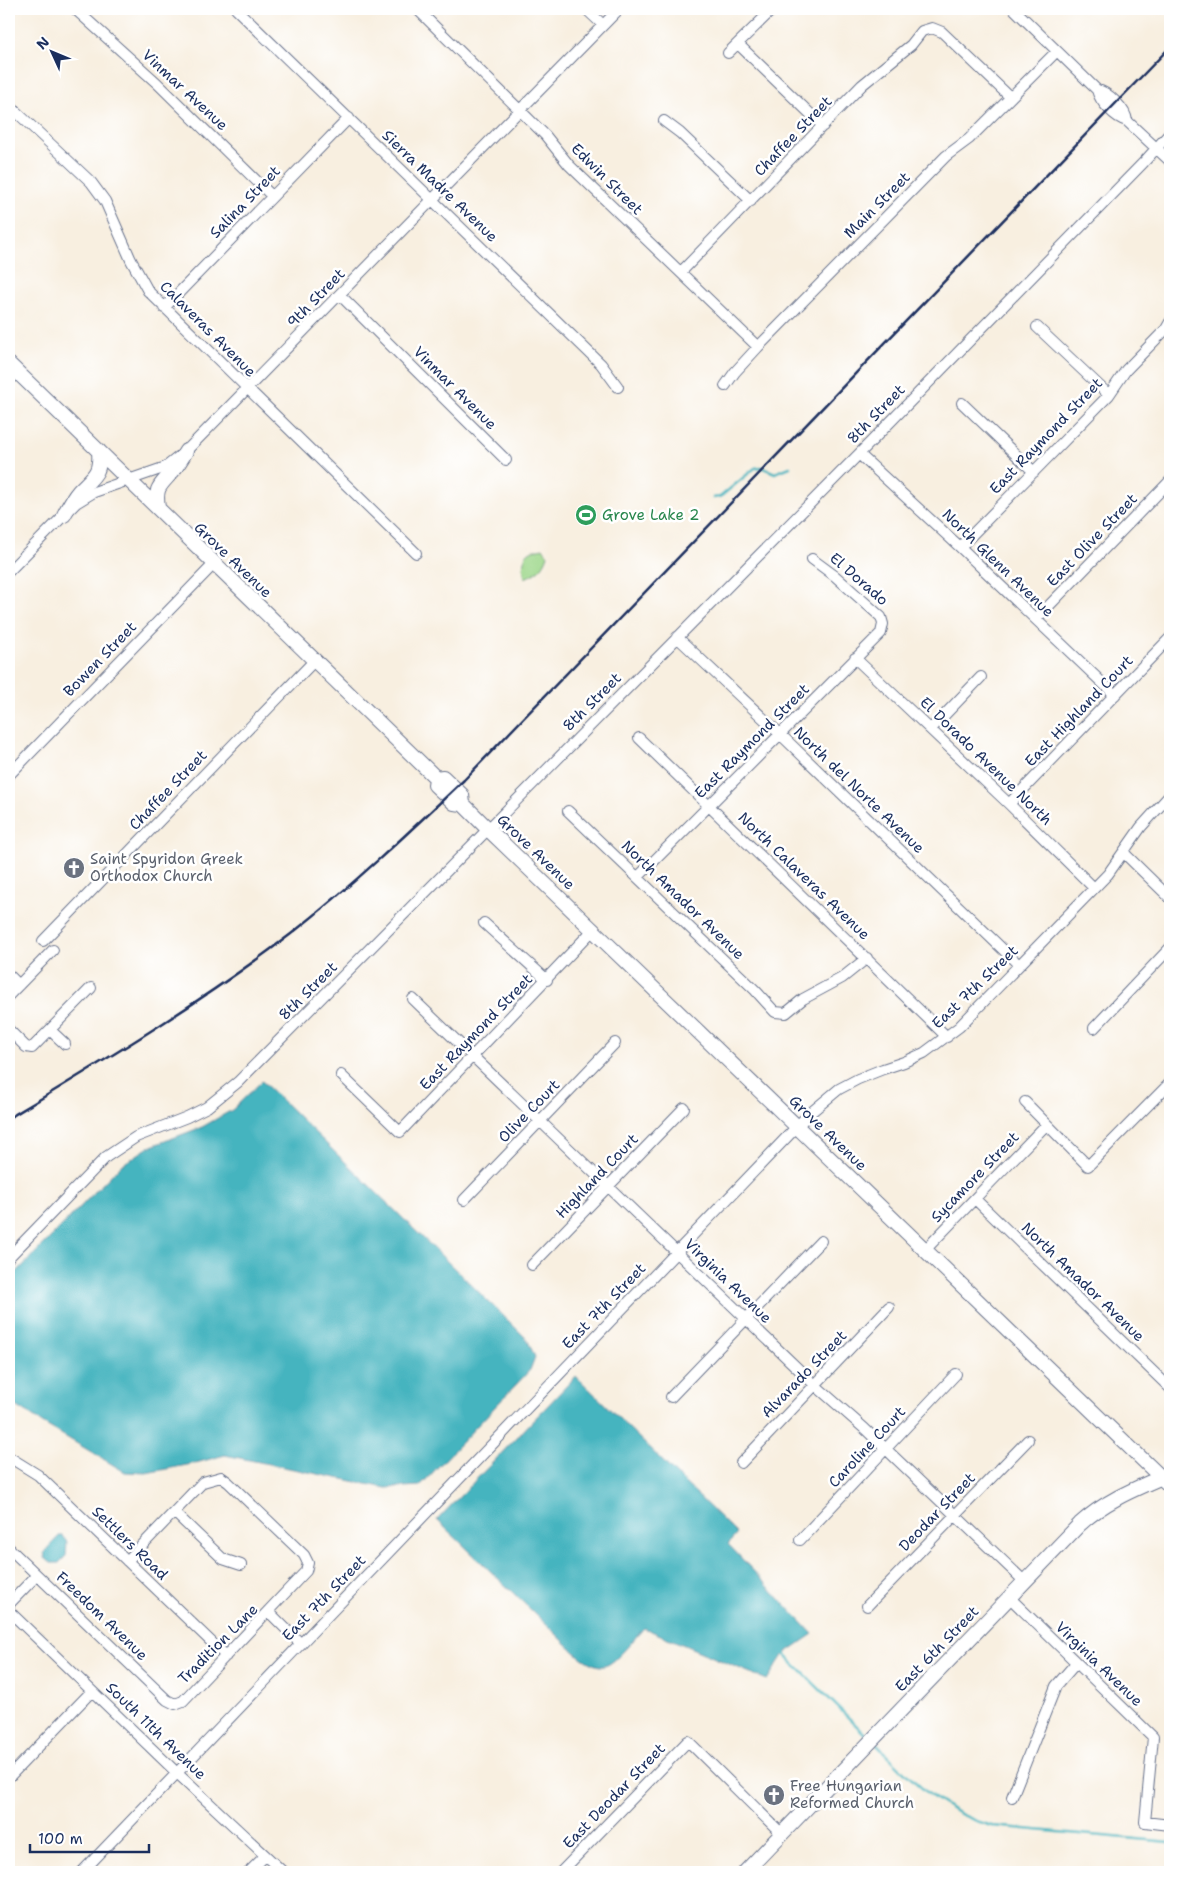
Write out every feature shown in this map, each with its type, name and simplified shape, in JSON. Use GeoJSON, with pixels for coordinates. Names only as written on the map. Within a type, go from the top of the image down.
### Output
{"type":"FeatureCollection","features":[{"type":"Feature","properties":{"kind":"main road","name":"Grove Avenue"},"geometry":{"type":"LineString","coordinates":[[12,372],[99,451],[436,778],[435,785],[454,803],[463,804],[1167,1479]]}},
{"type":"Feature","properties":{"kind":"main road"},"geometry":{"type":"LineString","coordinates":[[64,515],[77,493],[95,476],[100,464],[99,451]]}},
{"type":"Feature","properties":{"kind":"main road"},"geometry":{"type":"LineString","coordinates":[[158,508],[156,496],[158,488],[172,472],[186,451]]}},
{"type":"Feature","properties":{"kind":"main road","name":"East 6th Street"},"geometry":{"type":"LineString","coordinates":[[745,1872],[1072,1532],[1099,1508],[1128,1491],[1167,1479]]}},
{"type":"Feature","properties":{"kind":"street","name":"Vinmar Avenue"},"geometry":{"type":"LineString","coordinates":[[75,9],[157,83],[272,196]]}},
{"type":"Feature","properties":{"kind":"street","name":"Sierra Madre Avenue"},"geometry":{"type":"LineString","coordinates":[[236,9],[601,364],[618,387]]}},
{"type":"Feature","properties":{"kind":"street","name":"Edwin Street"},"geometry":{"type":"LineString","coordinates":[[417,9],[545,135],[569,165],[758,347]]}},
{"type":"Feature","properties":{"kind":"street"},"geometry":{"type":"LineString","coordinates":[[586,9],[603,26]]}},
{"type":"Feature","properties":{"kind":"street","name":"9th Street"},"geometry":{"type":"LineString","coordinates":[[9,571],[76,503],[89,494],[166,466],[186,451],[619,9]]}},
{"type":"Feature","properties":{"kind":"street"},"geometry":{"type":"LineString","coordinates":[[728,53],[773,9]]}},
{"type":"Feature","properties":{"kind":"street"},"geometry":{"type":"LineString","coordinates":[[1014,9],[1097,90],[1098,97],[1110,109],[1121,119],[1128,120],[1170,161]]}},
{"type":"Feature","properties":{"kind":"street","name":"Chaffee Street"},"geometry":{"type":"LineString","coordinates":[[681,272],[862,85],[911,44],[922,31],[932,28],[942,32],[1010,98]]}},
{"type":"Feature","properties":{"kind":"street"},"geometry":{"type":"LineString","coordinates":[[738,44],[823,126]]}},
{"type":"Feature","properties":{"kind":"street","name":"Main Street"},"geometry":{"type":"LineString","coordinates":[[725,386],[758,347],[946,156],[969,139],[1057,51]]}},
{"type":"Feature","properties":{"kind":"street","name":"Calaveras Avenue"},"geometry":{"type":"LineString","coordinates":[[9,105],[91,182],[105,201],[131,260],[148,291],[416,552]]}},
{"type":"Feature","properties":{"kind":"street","name":"Salina Street"},"geometry":{"type":"LineString","coordinates":[[164,308],[349,118]]}},
{"type":"Feature","properties":{"kind":"street"},"geometry":{"type":"LineString","coordinates":[[664,121],[680,133],[751,200]]}},
{"type":"Feature","properties":{"kind":"street","name":"8th Street"},"geometry":{"type":"LineString","coordinates":[[9,1257],[106,1157],[136,1136],[187,1117],[207,1107],[225,1094],[859,454],[1170,133]]}},
{"type":"Feature","properties":{"kind":"street","name":"Vinmar Avenue"},"geometry":{"type":"LineString","coordinates":[[340,294],[506,460]]}},
{"type":"Feature","properties":{"kind":"street","name":"East Raymond Street"},"geometry":{"type":"LineString","coordinates":[[960,547],[1109,395],[1126,370],[1166,329],[1170,322]]}},
{"type":"Feature","properties":{"kind":"street"},"geometry":{"type":"LineString","coordinates":[[1037,327],[1109,395]]}},
{"type":"Feature","properties":{"kind":"street"},"geometry":{"type":"LineString","coordinates":[[962,403],[1034,472]]}},
{"type":"Feature","properties":{"kind":"street","name":"North Glenn Avenue"},"geometry":{"type":"LineString","coordinates":[[859,454],[960,547],[1115,695]]}},
{"type":"Feature","properties":{"kind":"street","name":"East Olive Street"},"geometry":{"type":"LineString","coordinates":[[1036,619],[1170,481]]}},
{"type":"Feature","properties":{"kind":"street","name":"El Dorado"},"geometry":{"type":"LineString","coordinates":[[812,559],[835,576],[881,617],[883,624]]}},
{"type":"Feature","properties":{"kind":"street","name":"Bowen Street"},"geometry":{"type":"LineString","coordinates":[[9,775],[214,564]]}},
{"type":"Feature","properties":{"kind":"street","name":"East Raymond Street"},"geometry":{"type":"LineString","coordinates":[[638,877],[881,633],[883,624]]}},
{"type":"Feature","properties":{"kind":"street","name":"North del Norte Avenue"},"geometry":{"type":"LineString","coordinates":[[677,637],[1019,965]]}},
{"type":"Feature","properties":{"kind":"street","name":"East Highland Court"},"geometry":{"type":"LineString","coordinates":[[1009,804],[1170,638]]}},
{"type":"Feature","properties":{"kind":"street","name":"El Dorado Avenue North"},"geometry":{"type":"LineString","coordinates":[[855,658],[1009,804],[1094,888]]}},
{"type":"Feature","properties":{"kind":"street","name":"Chaffee Street"},"geometry":{"type":"LineString","coordinates":[[43,941],[315,660]]}},
{"type":"Feature","properties":{"kind":"street"},"geometry":{"type":"LineString","coordinates":[[931,729],[981,677]]}},
{"type":"Feature","properties":{"kind":"street","name":"North Calaveras Avenue"},"geometry":{"type":"LineString","coordinates":[[639,738],[947,1037]]}},
{"type":"Feature","properties":{"kind":"street","name":"East 7th Street"},"geometry":{"type":"LineString","coordinates":[[82,1872],[818,1105],[839,1089],[924,1053],[947,1037],[1108,874],[1141,826],[1170,795]]}},
{"type":"Feature","properties":{"kind":"street","name":"North Amador Avenue"},"geometry":{"type":"LineString","coordinates":[[568,811],[775,1012],[786,1013],[803,999],[842,978],[866,958]]}},
{"type":"Feature","properties":{"kind":"street"},"geometry":{"type":"LineString","coordinates":[[1124,853],[1170,898]]}},
{"type":"Feature","properties":{"kind":"street"},"geometry":{"type":"LineString","coordinates":[[484,924],[547,980]]}},
{"type":"Feature","properties":{"kind":"street","name":"East Raymond Street"},"geometry":{"type":"LineString","coordinates":[[341,1075],[400,1132],[594,930]]}},
{"type":"Feature","properties":{"kind":"street"},"geometry":{"type":"LineString","coordinates":[[1094,1028],[1170,948]]}},
{"type":"Feature","properties":{"kind":"street"},"geometry":{"type":"LineString","coordinates":[[9,995],[53,950]]}},
{"type":"Feature","properties":{"kind":"street"},"geometry":{"type":"LineString","coordinates":[[9,975],[19,984]]}},
{"type":"Feature","properties":{"kind":"street"},"geometry":{"type":"LineString","coordinates":[[9,1030],[26,1047],[32,1048],[91,988]]}},
{"type":"Feature","properties":{"kind":"street","name":"Virginia Avenue"},"geometry":{"type":"LineString","coordinates":[[413,999],[815,1385],[886,1449],[1024,1582]]}},
{"type":"Feature","properties":{"kind":"street"},"geometry":{"type":"LineString","coordinates":[[50,1030],[65,1044]]}},
{"type":"Feature","properties":{"kind":"street","name":"Olive Court"},"geometry":{"type":"LineString","coordinates":[[464,1200],[615,1042]]}},
{"type":"Feature","properties":{"kind":"street"},"geometry":{"type":"LineString","coordinates":[[1025,1102],[1088,1166],[1170,1082]]}},
{"type":"Feature","properties":{"kind":"street","name":"Highland Court"},"geometry":{"type":"LineString","coordinates":[[532,1265],[684,1108]]}},
{"type":"Feature","properties":{"kind":"street","name":"Sycamore Street"},"geometry":{"type":"LineString","coordinates":[[926,1250],[1046,1125]]}},
{"type":"Feature","properties":{"kind":"street","name":"North Amador Avenue"},"geometry":{"type":"LineString","coordinates":[[975,1198],[1170,1388]]}},
{"type":"Feature","properties":{"kind":"street"},"geometry":{"type":"LineString","coordinates":[[671,1397],[821,1241]]}},
{"type":"Feature","properties":{"kind":"street","name":"Alvarado Street"},"geometry":{"type":"LineString","coordinates":[[741,1462],[889,1307]]}},
{"type":"Feature","properties":{"kind":"street","name":"Caroline Court"},"geometry":{"type":"LineString","coordinates":[[800,1540],[956,1374]]}},
{"type":"Feature","properties":{"kind":"street","name":"Deodar Street"},"geometry":{"type":"LineString","coordinates":[[867,1606],[1028,1440]]}},
{"type":"Feature","properties":{"kind":"street","name":"Settlers Road"},"geometry":{"type":"LineString","coordinates":[[9,1456],[34,1472],[226,1656]]}},
{"type":"Feature","properties":{"kind":"street"},"geometry":{"type":"LineString","coordinates":[[127,1561],[203,1482],[220,1477],[228,1482],[298,1549],[308,1563],[306,1571],[268,1612]]}},
{"type":"Feature","properties":{"kind":"street"},"geometry":{"type":"LineString","coordinates":[[174,1512],[223,1559],[241,1565]]}},
{"type":"Feature","properties":{"kind":"street","name":"Freedom Avenue"},"geometry":{"type":"LineString","coordinates":[[9,1548],[167,1700],[176,1704]]}},
{"type":"Feature","properties":{"kind":"street"},"geometry":{"type":"LineString","coordinates":[[9,1604],[36,1575]]}},
{"type":"Feature","properties":{"kind":"street","name":"Virginia Avenue"},"geometry":{"type":"LineString","coordinates":[[1009,1598],[1153,1737],[1145,1822],[1170,1825]]}},
{"type":"Feature","properties":{"kind":"street","name":"South 11th Avenue"},"geometry":{"type":"LineString","coordinates":[[9,1611],[282,1872]]}},
{"type":"Feature","properties":{"kind":"street","name":"Tradition Lane"},"geometry":{"type":"LineString","coordinates":[[176,1704],[183,1701],[268,1612],[301,1644]]}},
{"type":"Feature","properties":{"kind":"street"},"geometry":{"type":"LineString","coordinates":[[1012,1797],[1056,1686],[1076,1663]]}},
{"type":"Feature","properties":{"kind":"street"},"geometry":{"type":"LineString","coordinates":[[9,1777],[92,1691]]}},
{"type":"Feature","properties":{"kind":"street","name":"East Deodar Street"},"geometry":{"type":"LineString","coordinates":[[562,1872],[688,1741],[782,1834]]}},
{"type":"Feature","properties":{"kind":"street"},"geometry":{"type":"LineString","coordinates":[[249,1872],[265,1856]]}},
{"type":"Feature","properties":{"kind":"green space"},"geometry":{"type":"Polygon","coordinates":[[[543,548],[548,555],[542,567],[525,578],[523,567],[526,556],[532,550],[543,548]]]}},
{"type":"Feature","properties":{"kind":"water"},"geometry":{"type":"Polygon","coordinates":[[[262,1081],[527,1339],[535,1357],[530,1370],[420,1486],[386,1488],[225,1455],[146,1473],[125,1472],[9,1401],[9,1280],[120,1166],[149,1147],[202,1127],[232,1110],[262,1081]]]}},
{"type":"Feature","properties":{"kind":"water"},"geometry":{"type":"Polygon","coordinates":[[[576,1376],[737,1534],[728,1544],[813,1634],[784,1654],[767,1680],[644,1628],[620,1655],[609,1664],[601,1666],[590,1663],[578,1655],[437,1520],[576,1376]]]}},
{"type":"Feature","properties":{"kind":"water"},"geometry":{"type":"Polygon","coordinates":[[[59,1536],[62,1536],[67,1542],[66,1556],[59,1563],[51,1563],[45,1558],[44,1552],[59,1536]]]}},
{"type":"Feature","properties":{"kind":"waterway"},"geometry":{"type":"LineString","coordinates":[[713,498],[720,497],[755,468],[761,467],[775,473],[790,467]]}},
{"type":"Feature","properties":{"kind":"waterway"},"geometry":{"type":"LineString","coordinates":[[784,1654],[868,1737]]}},
{"type":"Feature","properties":{"kind":"waterway"},"geometry":{"type":"LineString","coordinates":[[876,1744],[928,1794],[973,1820],[992,1826],[1170,1842]]}},
{"type":"Feature","properties":{"kind":"railway"},"geometry":{"type":"LineString","coordinates":[[9,1118],[153,1030],[257,959],[314,916],[401,839],[464,780],[1170,47]]}},
{"type":"Feature","properties":{"kind":"place","name":"Grove Lake 2"},"geometry":{"type":"Point","coordinates":[586,515]}},
{"type":"Feature","properties":{"kind":"place","name":"Saint Spyridon Greek Orthodox Church"},"geometry":{"type":"Point","coordinates":[74,868]}},
{"type":"Feature","properties":{"kind":"place","name":"Free Hungarian Reformed Church"},"geometry":{"type":"Point","coordinates":[774,1795]}}]}
